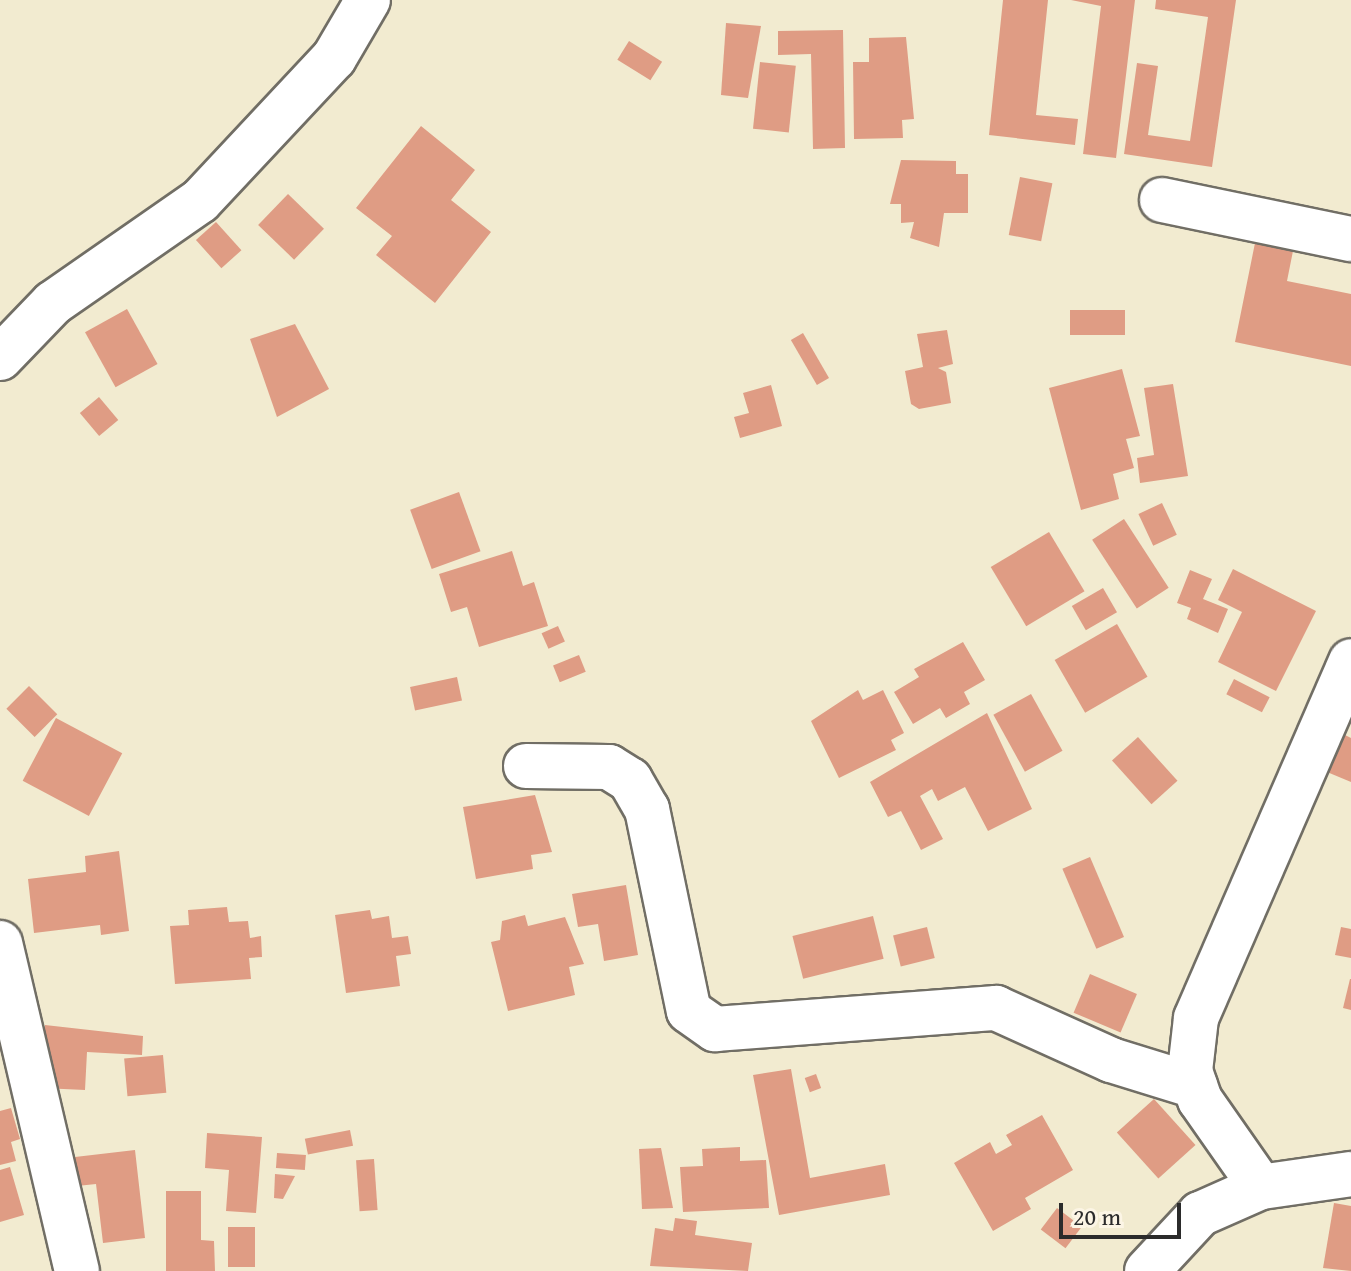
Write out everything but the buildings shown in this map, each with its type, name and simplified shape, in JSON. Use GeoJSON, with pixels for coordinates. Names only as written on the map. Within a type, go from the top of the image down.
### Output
{"type":"FeatureCollection","features":[{"type":"Feature","properties":{"kind":"street"},"geometry":{"type":"LineString","coordinates":[[0,358],[53,303],[200,201],[259,144],[334,58],[368,0]]}},
{"type":"Feature","properties":{"kind":"street"},"geometry":{"type":"LineString","coordinates":[[1162,200],[1351,239]]}},
{"type":"Feature","properties":{"kind":"street"},"geometry":{"type":"LineString","coordinates":[[1261,1187],[1195,1086],[1196,1018],[1218,955],[1351,661]]}},
{"type":"Feature","properties":{"kind":"street"},"geometry":{"type":"LineString","coordinates":[[526,766],[609,767],[630,780],[647,809],[689,1011],[715,1029],[996,1008],[1111,1060],[1195,1086]]}},
{"type":"Feature","properties":{"kind":"street"},"geometry":{"type":"LineString","coordinates":[[0,943],[77,1271]]}},
{"type":"Feature","properties":{"kind":"street"},"geometry":{"type":"LineString","coordinates":[[1147,1271],[1200,1214],[1261,1187],[1351,1174]]}}]}
